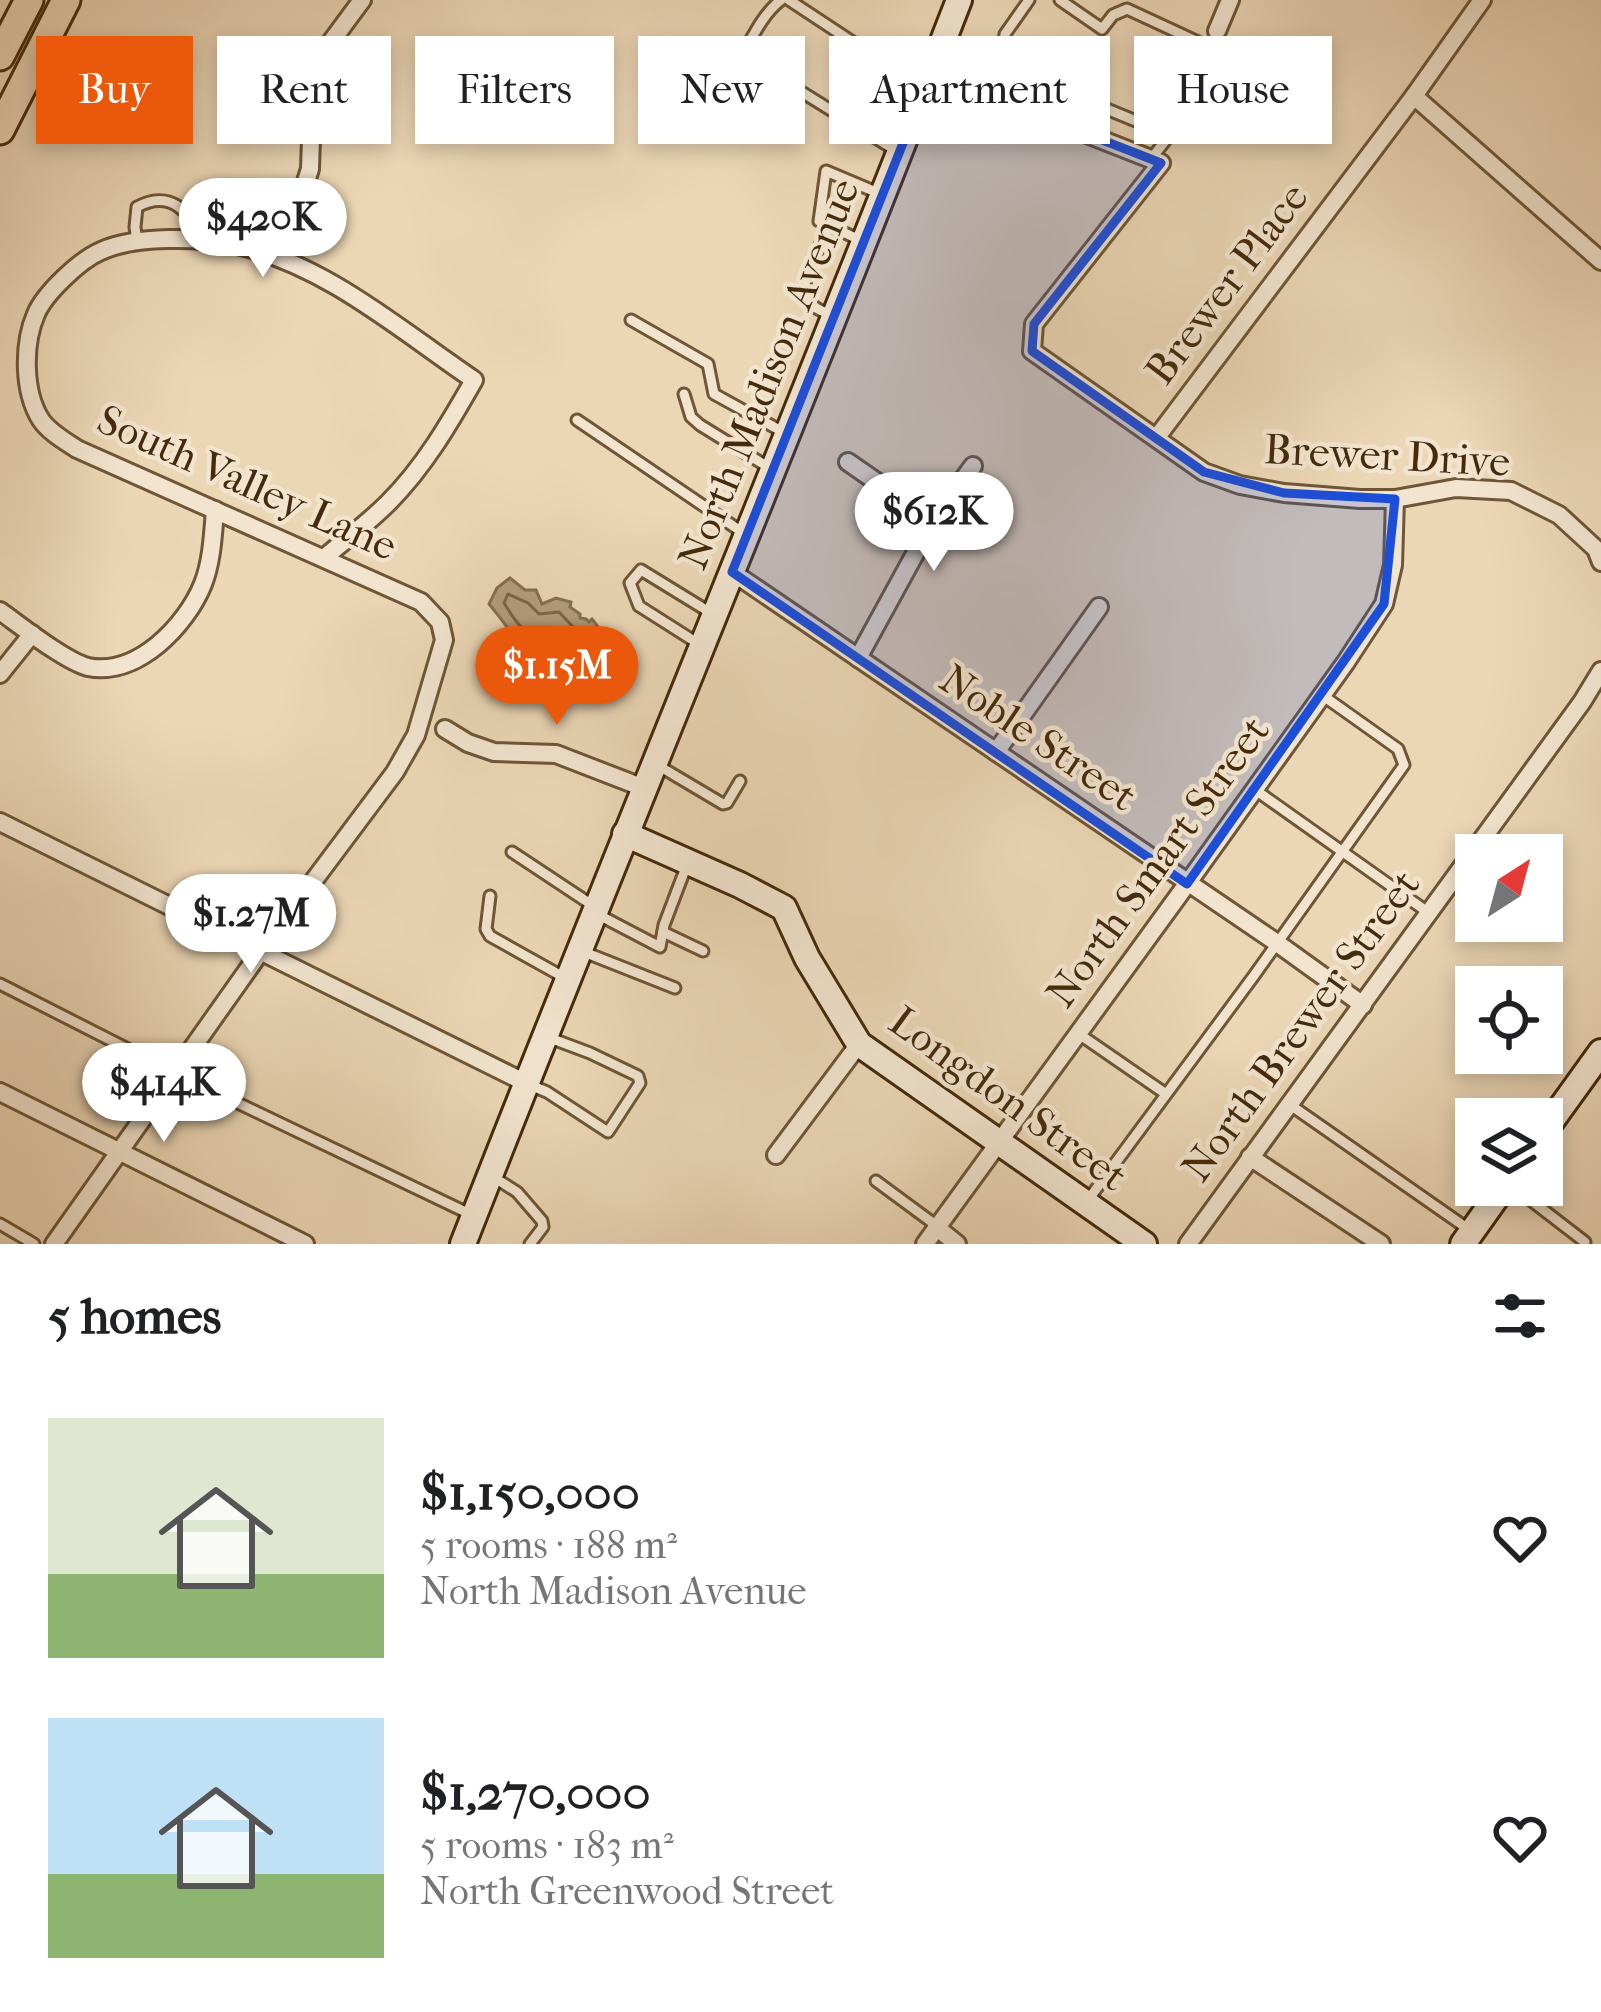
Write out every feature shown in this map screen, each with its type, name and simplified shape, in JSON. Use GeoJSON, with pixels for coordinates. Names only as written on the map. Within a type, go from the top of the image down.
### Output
{"type":"FeatureCollection","features":[{"type":"Feature","properties":{"kind":"main road"},"geometry":{"type":"LineString","coordinates":[[3,42],[29,0]]}},
{"type":"Feature","properties":{"kind":"main road"},"geometry":{"type":"LineString","coordinates":[[48,36],[67,0]]}},
{"type":"Feature","properties":{"kind":"main road","name":"North Madison Avenue"},"geometry":{"type":"LineString","coordinates":[[945,36],[959,0]]}},
{"type":"Feature","properties":{"kind":"main road"},"geometry":{"type":"LineString","coordinates":[[0,130],[36,60]]}},
{"type":"Feature","properties":{"kind":"main road","name":"North Madison Avenue"},"geometry":{"type":"LineString","coordinates":[[463,1244],[903,144]]}},
{"type":"Feature","properties":{"kind":"main road","name":"Longdon Street"},"geometry":{"type":"LineString","coordinates":[[625,835],[784,908],[807,958],[859,1044],[1144,1244]]}},
{"type":"Feature","properties":{"kind":"main road"},"geometry":{"type":"LineString","coordinates":[[1563,1105],[1601,1052]]}},
{"type":"Feature","properties":{"kind":"main road"},"geometry":{"type":"LineString","coordinates":[[1467,1238],[1492,1206]]}},
{"type":"Feature","properties":{"kind":"street"},"geometry":{"type":"LineString","coordinates":[[281,258],[310,169],[312,108],[328,46],[362,0]]}},
{"type":"Feature","properties":{"kind":"street"},"geometry":{"type":"LineString","coordinates":[[1217,31],[1230,0]]}},
{"type":"Feature","properties":{"kind":"street","name":"Brewer Place"},"geometry":{"type":"LineString","coordinates":[[1157,436],[1482,0]]}},
{"type":"Feature","properties":{"kind":"street"},"geometry":{"type":"LineString","coordinates":[[3,42],[36,58]]}},
{"type":"Feature","properties":{"kind":"street"},"geometry":{"type":"LineString","coordinates":[[1414,96],[1598,251]]}},
{"type":"Feature","properties":{"kind":"street"},"geometry":{"type":"LineString","coordinates":[[1110,143],[1151,159]]}},
{"type":"Feature","properties":{"kind":"street","name":"Brewer Drive"},"geometry":{"type":"LineString","coordinates":[[1151,159],[1161,163],[1034,324],[1033,351],[1204,472],[1240,485],[1324,497],[1395,500],[1456,488],[1511,491],[1559,515],[1596,549],[1601,562]]}},
{"type":"Feature","properties":{"kind":"street"},"geometry":{"type":"LineString","coordinates":[[136,242],[233,244],[281,258],[332,283],[474,380],[410,478],[324,558]]}},
{"type":"Feature","properties":{"kind":"street","name":"South Valley Lane"},"geometry":{"type":"LineString","coordinates":[[136,242],[103,250],[72,269],[37,312],[25,371],[41,419],[77,449],[422,602],[440,622],[443,640],[416,735],[394,772],[260,951]]}},
{"type":"Feature","properties":{"kind":"street"},"geometry":{"type":"LineString","coordinates":[[848,461],[933,520]]}},
{"type":"Feature","properties":{"kind":"street"},"geometry":{"type":"LineString","coordinates":[[858,658],[933,520],[974,466]]}},
{"type":"Feature","properties":{"kind":"street","name":"North Smart Street"},"geometry":{"type":"LineString","coordinates":[[925,1244],[1384,604],[1393,565],[1395,500]]}},
{"type":"Feature","properties":{"kind":"street"},"geometry":{"type":"LineString","coordinates":[[0,611],[83,666],[127,664],[147,653],[188,611],[210,557],[215,510]]}},
{"type":"Feature","properties":{"kind":"street","name":"Noble Street"},"geometry":{"type":"LineString","coordinates":[[732,572],[1363,1004]]}},
{"type":"Feature","properties":{"kind":"street"},"geometry":{"type":"LineString","coordinates":[[997,752],[1099,607]]}},
{"type":"Feature","properties":{"kind":"street"},"geometry":{"type":"LineString","coordinates":[[0,674],[32,634]]}},
{"type":"Feature","properties":{"kind":"street","name":"North Brewer Street"},"geometry":{"type":"LineString","coordinates":[[1188,1244],[1600,673]]}},
{"type":"Feature","properties":{"kind":"street"},"geometry":{"type":"LineString","coordinates":[[445,729],[494,752],[556,754],[644,788]]}},
{"type":"Feature","properties":{"kind":"street"},"geometry":{"type":"LineString","coordinates":[[0,822],[526,1083]]}},
{"type":"Feature","properties":{"kind":"street"},"geometry":{"type":"LineString","coordinates":[[54,1244],[260,951]]}},
{"type":"Feature","properties":{"kind":"street"},"geometry":{"type":"LineString","coordinates":[[776,1155],[859,1044]]}},
{"type":"Feature","properties":{"kind":"street"},"geometry":{"type":"LineString","coordinates":[[0,1092],[305,1244]]}},
{"type":"Feature","properties":{"kind":"street"},"geometry":{"type":"LineString","coordinates":[[1250,1157],[1381,1244]]}},
{"type":"Feature","properties":{"kind":"street"},"geometry":{"type":"LineString","coordinates":[[937,1227],[957,1244]]}},
{"type":"Feature","properties":{"kind":"lane"},"geometry":{"type":"LineString","coordinates":[[842,36],[785,0],[770,10],[744,52],[900,153]]}},
{"type":"Feature","properties":{"kind":"lane"},"geometry":{"type":"LineString","coordinates":[[1005,36],[1029,0]]}},
{"type":"Feature","properties":{"kind":"lane"},"geometry":{"type":"LineString","coordinates":[[1060,0],[1102,28],[1113,15],[1127,9],[1185,36]]}},
{"type":"Feature","properties":{"kind":"lane"},"geometry":{"type":"LineString","coordinates":[[1151,159],[1163,144]]}},
{"type":"Feature","properties":{"kind":"lane"},"geometry":{"type":"LineString","coordinates":[[865,243],[819,221],[826,171],[883,196]]}},
{"type":"Feature","properties":{"kind":"lane"},"geometry":{"type":"LineString","coordinates":[[136,242],[137,207],[152,201],[184,208],[191,217],[195,242]]}},
{"type":"Feature","properties":{"kind":"lane"},"geometry":{"type":"LineString","coordinates":[[830,226],[802,295],[835,317]]}},
{"type":"Feature","properties":{"kind":"lane"},"geometry":{"type":"LineString","coordinates":[[631,320],[708,364],[714,394],[788,434]]}},
{"type":"Feature","properties":{"kind":"lane"},"geometry":{"type":"LineString","coordinates":[[684,394],[691,417],[700,425],[773,470]]}},
{"type":"Feature","properties":{"kind":"lane"},"geometry":{"type":"LineString","coordinates":[[577,419],[747,535]]}},
{"type":"Feature","properties":{"kind":"lane"},"geometry":{"type":"LineString","coordinates":[[702,646],[640,606],[630,583],[641,570],[714,615]]}},
{"type":"Feature","properties":{"kind":"lane"},"geometry":{"type":"LineString","coordinates":[[1085,1202],[1404,765],[1398,749],[1322,695]]}},
{"type":"Feature","properties":{"kind":"lane"},"geometry":{"type":"LineString","coordinates":[[654,763],[723,804],[740,781]]}},
{"type":"Feature","properties":{"kind":"lane"},"geometry":{"type":"LineString","coordinates":[[1254,790],[1429,913]]}},
{"type":"Feature","properties":{"kind":"lane"},"geometry":{"type":"LineString","coordinates":[[512,852],[595,910],[660,946],[688,862]]}},
{"type":"Feature","properties":{"kind":"lane"},"geometry":{"type":"LineString","coordinates":[[490,896],[486,929],[490,936],[568,976]]}},
{"type":"Feature","properties":{"kind":"lane"},"geometry":{"type":"LineString","coordinates":[[663,932],[703,951]]}},
{"type":"Feature","properties":{"kind":"lane"},"geometry":{"type":"LineString","coordinates":[[579,950],[675,988]]}},
{"type":"Feature","properties":{"kind":"lane"},"geometry":{"type":"LineString","coordinates":[[0,984],[474,1216]]}},
{"type":"Feature","properties":{"kind":"lane"},"geometry":{"type":"LineString","coordinates":[[1079,1034],[1166,1094]]}},
{"type":"Feature","properties":{"kind":"lane"},"geometry":{"type":"LineString","coordinates":[[526,1083],[608,1132],[640,1083],[638,1076],[544,1036]]}},
{"type":"Feature","properties":{"kind":"lane"},"geometry":{"type":"LineString","coordinates":[[1289,1104],[1467,1238]]}},
{"type":"Feature","properties":{"kind":"lane"},"geometry":{"type":"LineString","coordinates":[[490,1176],[517,1192],[542,1221],[530,1244]]}},
{"type":"Feature","properties":{"kind":"lane"},"geometry":{"type":"LineString","coordinates":[[876,1181],[937,1227]]}},
{"type":"Feature","properties":{"kind":"lane"},"geometry":{"type":"LineString","coordinates":[[1537,1206],[1585,1241]]}},
{"type":"Feature","properties":{"kind":"lane"},"geometry":{"type":"LineString","coordinates":[[0,1223],[34,1244]]}},
{"type":"Feature","properties":{"kind":"highlighted area"},"geometry":{"type":"Polygon","coordinates":[[[931,73],[1161,163],[1034,324],[1032,351],[1204,472],[1284,493],[1395,499],[1384,604],[1187,884],[732,572],[931,73]]]}},
{"type":"Feature","properties":{"kind":"water"},"geometry":{"type":"Polygon","coordinates":[[[510,578],[525,590],[536,590],[542,604],[556,598],[571,602],[580,618],[592,619],[611,656],[611,674],[603,695],[586,686],[586,668],[593,657],[585,643],[579,655],[581,685],[560,690],[555,686],[562,653],[559,646],[531,644],[511,632],[489,604],[497,588],[510,578]]]}}]}
